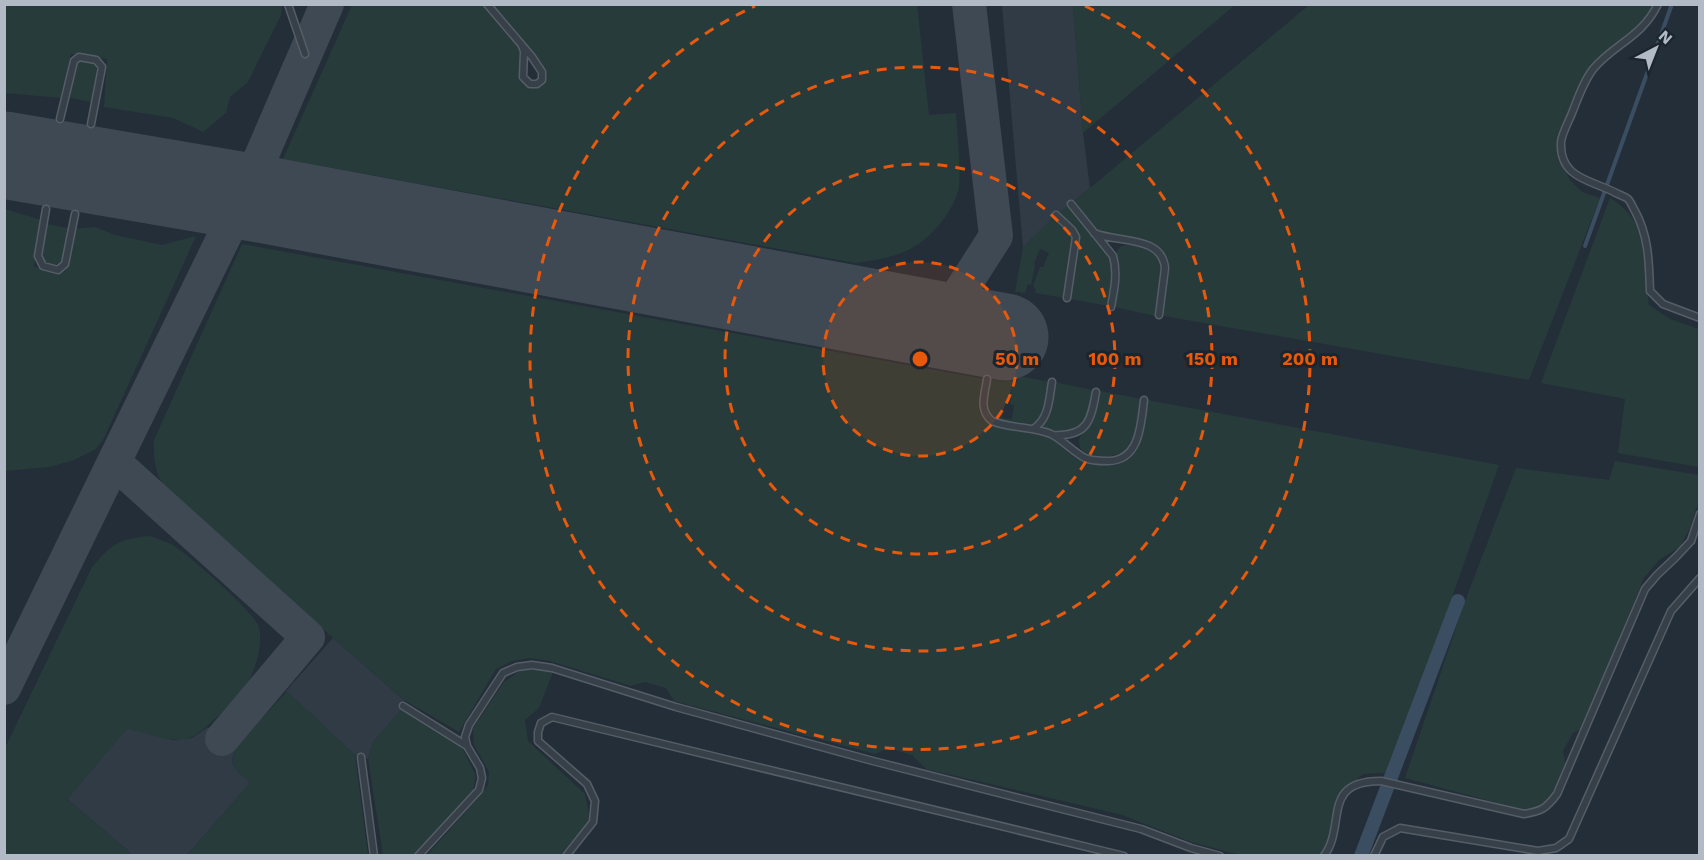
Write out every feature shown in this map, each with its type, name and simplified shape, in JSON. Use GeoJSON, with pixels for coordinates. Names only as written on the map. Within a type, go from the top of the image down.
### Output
{"type":"FeatureCollection","features":[{"type":"Feature","properties":{"kind":"lane"},"geometry":{"type":"LineString","coordinates":[[288,4],[305,54]]}},
{"type":"Feature","properties":{"kind":"lane"},"geometry":{"type":"LineString","coordinates":[[487,4],[522,46],[542,72],[542,80],[537,84],[530,84],[523,77],[524,51],[522,46]]}},
{"type":"Feature","properties":{"kind":"lane"},"geometry":{"type":"LineString","coordinates":[[1658,4],[1654,14],[1641,30],[1593,69],[1582,87],[1561,141],[1564,161],[1570,171],[1588,182],[1628,199],[1640,222],[1649,252],[1650,291],[1663,304],[1700,318]]}},
{"type":"Feature","properties":{"kind":"lane"},"geometry":{"type":"LineString","coordinates":[[60,118],[74,61],[79,57],[96,60],[102,67],[91,124]]}},
{"type":"Feature","properties":{"kind":"lane"},"geometry":{"type":"LineString","coordinates":[[1071,204],[1113,256],[1116,267],[1111,307]]}},
{"type":"Feature","properties":{"kind":"lane"},"geometry":{"type":"LineString","coordinates":[[46,209],[38,256],[43,266],[58,270],[65,264],[75,214]]}},
{"type":"Feature","properties":{"kind":"lane"},"geometry":{"type":"LineString","coordinates":[[1056,215],[1076,237],[1067,298]]}},
{"type":"Feature","properties":{"kind":"lane"},"geometry":{"type":"LineString","coordinates":[[1094,233],[1105,238],[1142,242],[1152,247],[1165,261],[1159,315]]}},
{"type":"Feature","properties":{"kind":"lane"},"geometry":{"type":"LineString","coordinates":[[987,379],[983,406],[986,417],[997,423],[1033,429],[1052,435],[1066,436],[1082,430],[1091,415],[1096,392]]}},
{"type":"Feature","properties":{"kind":"lane"},"geometry":{"type":"LineString","coordinates":[[1033,429],[1046,415],[1052,382]]}},
{"type":"Feature","properties":{"kind":"lane"},"geometry":{"type":"LineString","coordinates":[[1052,435],[1087,459],[1112,461],[1121,458],[1135,445],[1140,434],[1144,400]]}},
{"type":"Feature","properties":{"kind":"lane"},"geometry":{"type":"LineString","coordinates":[[1324,855],[1332,838],[1342,797],[1354,786],[1369,781],[1382,781],[1524,814],[1541,811],[1550,804],[1557,794],[1645,589],[1691,541],[1700,514]]}},
{"type":"Feature","properties":{"kind":"lane"},"geometry":{"type":"LineString","coordinates":[[1374,855],[1383,837],[1400,828],[1538,851],[1556,848],[1569,839],[1671,611],[1700,578]]}},
{"type":"Feature","properties":{"kind":"lane"},"geometry":{"type":"LineString","coordinates":[[418,855],[479,790],[482,778],[480,768],[467,746],[465,737],[469,725],[503,673],[517,666],[532,665],[552,668],[676,707],[873,762],[1141,829],[1191,848],[1220,855]]}},
{"type":"Feature","properties":{"kind":"lane"},"geometry":{"type":"LineString","coordinates":[[403,706],[467,746]]}},
{"type":"Feature","properties":{"kind":"lane"},"geometry":{"type":"LineString","coordinates":[[566,855],[593,822],[595,801],[587,784],[538,741],[541,723],[552,717],[1124,855]]}},
{"type":"Feature","properties":{"kind":"lane"},"geometry":{"type":"LineString","coordinates":[[361,757],[374,855]]}},
{"type":"Feature","properties":{"kind":"shaded area"},"geometry":{"type":"Polygon","coordinates":[[[1002,5],[1073,5],[1083,133],[1090,188],[1023,247],[1002,5]]]}},
{"type":"Feature","properties":{"kind":"shaded area"},"geometry":{"type":"Polygon","coordinates":[[[333,638],[404,700],[402,709],[373,742],[368,759],[355,755],[286,691],[333,638]]]}},
{"type":"Feature","properties":{"kind":"shaded area"},"geometry":{"type":"Polygon","coordinates":[[[208,727],[234,749],[232,763],[240,774],[251,782],[187,855],[133,855],[67,799],[127,728],[173,740],[192,738],[208,727]]]}},
{"type":"Feature","properties":{"kind":"green space"},"geometry":{"type":"Polygon","coordinates":[[[917,4],[929,115],[956,113],[959,187],[951,209],[924,240],[905,252],[883,258],[856,263],[283,159],[352,5],[483,5],[519,46],[519,80],[527,86],[538,87],[546,80],[546,70],[490,5],[917,4]]]}},
{"type":"Feature","properties":{"kind":"green space"},"geometry":{"type":"Polygon","coordinates":[[[1073,4],[1235,4],[1235,5],[1083,133],[1073,4]]]}},
{"type":"Feature","properties":{"kind":"green space"},"geometry":{"type":"Polygon","coordinates":[[[4,5],[282,5],[281,15],[248,82],[230,97],[226,113],[203,132],[173,118],[104,107],[107,59],[71,54],[61,98],[5,93],[4,5]]]}},
{"type":"Feature","properties":{"kind":"green space"},"geometry":{"type":"Polygon","coordinates":[[[1309,5],[1654,5],[1629,37],[1600,58],[1582,78],[1560,131],[1558,160],[1571,181],[1582,192],[1600,198],[1529,380],[1164,316],[1162,310],[1169,268],[1168,258],[1154,244],[1098,232],[1072,203],[1309,5]]]}},
{"type":"Feature","properties":{"kind":"green space"},"geometry":{"type":"Polygon","coordinates":[[[79,61],[94,63],[97,70],[92,102],[70,98],[75,68],[79,61]]]}},
{"type":"Feature","properties":{"kind":"green space"},"geometry":{"type":"Polygon","coordinates":[[[1610,198],[1626,211],[1638,229],[1643,250],[1649,305],[1670,319],[1699,329],[1699,467],[1618,453],[1625,399],[1541,383],[1610,198]]]}},
{"type":"Feature","properties":{"kind":"green space"},"geometry":{"type":"Polygon","coordinates":[[[1068,205],[1111,259],[1113,272],[1108,306],[1071,299],[1079,236],[1057,215],[1068,205]]]}},
{"type":"Feature","properties":{"kind":"green space"},"geometry":{"type":"Polygon","coordinates":[[[5,209],[41,220],[34,267],[65,272],[74,229],[95,227],[115,235],[162,245],[196,236],[104,438],[96,449],[74,460],[49,467],[5,471],[5,209]]]}},
{"type":"Feature","properties":{"kind":"green space"},"geometry":{"type":"Polygon","coordinates":[[[1054,216],[1074,238],[1065,298],[1035,293],[1036,289],[1033,286],[1040,267],[1043,267],[1049,253],[1040,249],[1034,264],[1031,285],[1028,284],[1025,293],[1015,292],[1023,247],[1054,216]]]}},
{"type":"Feature","properties":{"kind":"green space"},"geometry":{"type":"Polygon","coordinates":[[[46,224],[69,228],[63,261],[54,266],[46,265],[41,257],[46,224]]]}},
{"type":"Feature","properties":{"kind":"green space"},"geometry":{"type":"Polygon","coordinates":[[[242,244],[985,379],[981,409],[982,414],[990,423],[1004,429],[1034,432],[1046,436],[1075,458],[1095,464],[1116,465],[1126,461],[1134,454],[1142,435],[1147,400],[1499,465],[1451,600],[1385,773],[1363,774],[1336,798],[1327,845],[1319,855],[1244,856],[1191,842],[1122,815],[926,769],[912,755],[889,748],[875,754],[674,701],[666,688],[645,682],[631,686],[550,661],[530,658],[512,661],[496,669],[459,732],[404,700],[170,495],[159,476],[155,463],[154,440],[242,244]]]}},
{"type":"Feature","properties":{"kind":"green space"},"geometry":{"type":"Polygon","coordinates":[[[1125,245],[1148,250],[1160,262],[1162,268],[1155,316],[1115,307],[1120,276],[1116,253],[1120,247],[1125,245]]]}},
{"type":"Feature","properties":{"kind":"green space"},"geometry":{"type":"Polygon","coordinates":[[[1019,376],[1050,382],[1044,414],[1035,424],[1006,423],[994,419],[988,412],[986,398],[989,379],[1012,381],[1008,404],[1005,404],[1002,418],[1012,419],[1014,405],[1010,404],[1013,381],[1017,382],[1019,376]]]}},
{"type":"Feature","properties":{"kind":"green space"},"geometry":{"type":"Polygon","coordinates":[[[1054,382],[1093,390],[1088,414],[1081,427],[1075,430],[1057,431],[1041,427],[1047,417],[1054,382]]]}},
{"type":"Feature","properties":{"kind":"green space"},"geometry":{"type":"Polygon","coordinates":[[[1100,391],[1142,399],[1137,431],[1132,443],[1124,452],[1109,456],[1092,455],[1085,452],[1080,447],[1079,441],[1094,418],[1100,391]]]}},
{"type":"Feature","properties":{"kind":"green space"},"geometry":{"type":"Polygon","coordinates":[[[1615,461],[1699,475],[1699,500],[1690,528],[1680,547],[1659,560],[1644,578],[1582,729],[1573,733],[1563,751],[1565,767],[1555,791],[1543,803],[1523,810],[1405,778],[1464,604],[1516,468],[1609,480],[1615,461]]]}},
{"type":"Feature","properties":{"kind":"green space"},"geometry":{"type":"Polygon","coordinates":[[[150,536],[171,544],[190,558],[253,617],[260,631],[260,638],[251,676],[244,688],[221,713],[203,730],[189,738],[165,738],[127,729],[67,799],[133,855],[5,855],[5,748],[92,567],[111,547],[130,539],[150,536]]]}},
{"type":"Feature","properties":{"kind":"green space"},"geometry":{"type":"Polygon","coordinates":[[[537,669],[553,672],[539,708],[525,720],[528,741],[585,794],[590,820],[560,855],[426,856],[488,785],[489,772],[474,745],[473,728],[504,682],[521,670],[537,669]]]}},
{"type":"Feature","properties":{"kind":"green space"},"geometry":{"type":"Polygon","coordinates":[[[287,691],[355,755],[368,855],[187,855],[250,783],[232,763],[234,749],[287,691]]]}},
{"type":"Feature","properties":{"kind":"green space"},"geometry":{"type":"Polygon","coordinates":[[[402,709],[462,747],[476,776],[473,791],[413,855],[383,855],[368,759],[373,742],[402,709]]]}},
{"type":"Feature","properties":{"kind":"waterway"},"geometry":{"type":"LineString","coordinates":[[1585,246],[1672,4]]}},
{"type":"Feature","properties":{"kind":"waterway"},"geometry":{"type":"LineString","coordinates":[[1361,856],[1458,601]]}},
{"type":"Feature","properties":{"kind":"taxiway"},"geometry":{"type":"LineString","coordinates":[[222,739],[308,637],[114,462],[244,196],[327,4]]}},
{"type":"Feature","properties":{"kind":"taxiway"},"geometry":{"type":"LineString","coordinates":[[939,325],[996,236],[969,4]]}},
{"type":"Feature","properties":{"kind":"taxiway"},"geometry":{"type":"LineString","coordinates":[[4,688],[114,462]]}},
{"type":"Feature","properties":{"kind":"runway"},"geometry":{"type":"LineString","coordinates":[[4,155],[244,196],[1005,337]]}}]}
